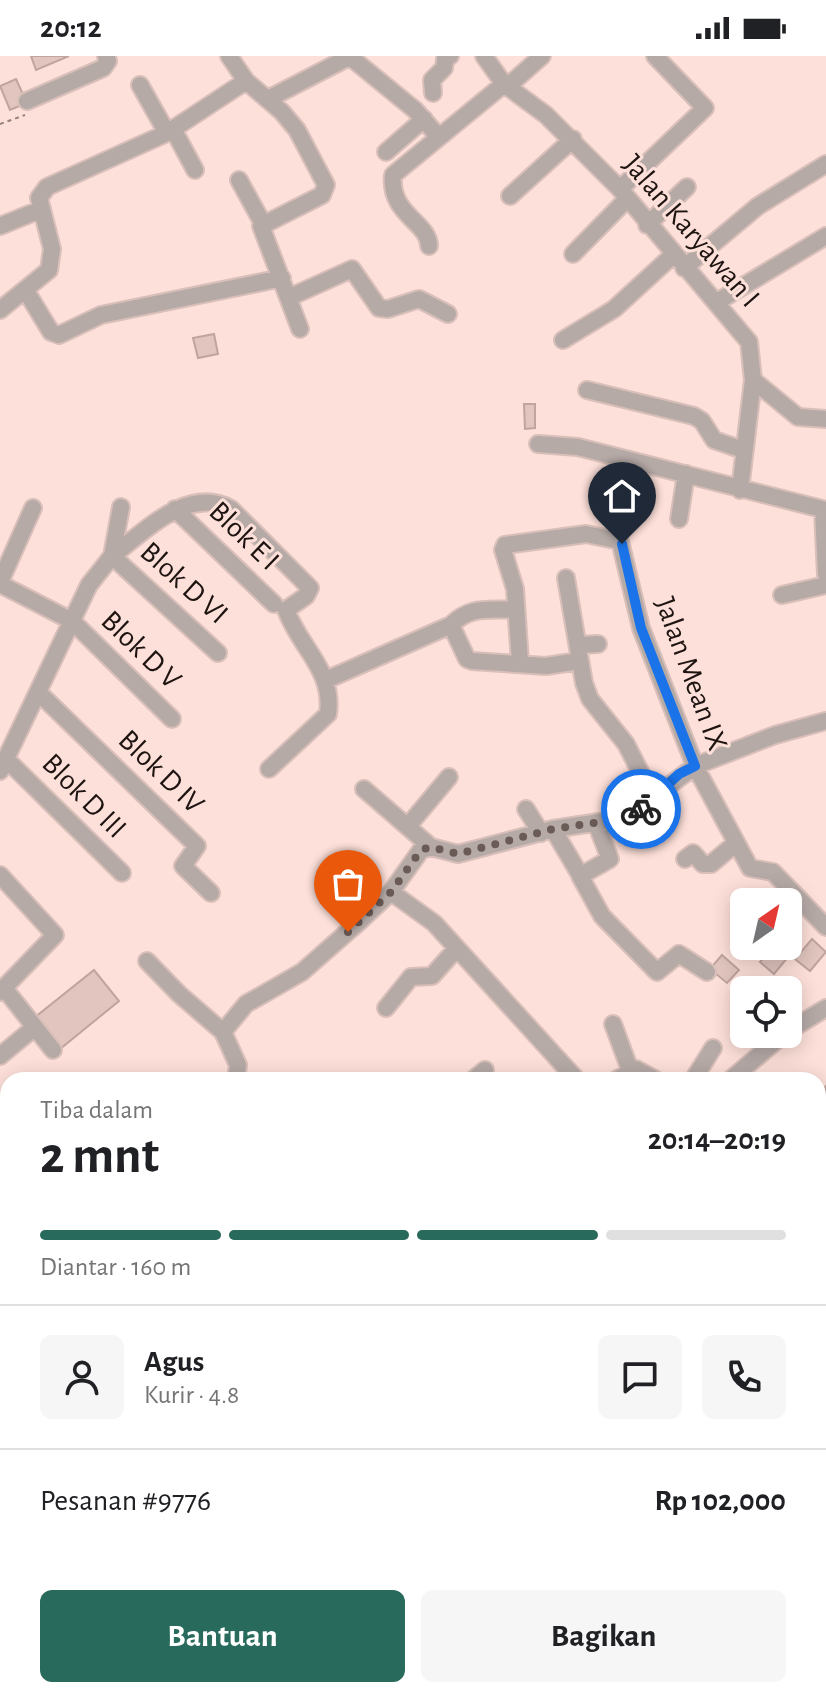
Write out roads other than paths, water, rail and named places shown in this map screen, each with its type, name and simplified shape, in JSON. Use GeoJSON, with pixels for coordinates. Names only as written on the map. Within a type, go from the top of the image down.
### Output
{"type":"FeatureCollection","features":[{"type":"Feature","properties":{"kind":"street"},"geometry":{"type":"LineString","coordinates":[[30,106],[103,68],[108,61],[106,56]]}},
{"type":"Feature","properties":{"kind":"street"},"geometry":{"type":"LineString","coordinates":[[229,56],[246,81],[297,130],[327,189],[322,195],[262,222]]}},
{"type":"Feature","properties":{"kind":"street"},"geometry":{"type":"LineString","coordinates":[[268,99],[349,56],[424,119],[438,136]]}},
{"type":"Feature","properties":{"kind":"street"},"geometry":{"type":"LineString","coordinates":[[433,93],[432,80],[450,56]]}},
{"type":"Feature","properties":{"kind":"street","name":"Jalan Karyawan I"},"geometry":{"type":"LineString","coordinates":[[484,56],[506,85],[573,139],[749,342],[753,380],[740,490]]}},
{"type":"Feature","properties":{"kind":"street"},"geometry":{"type":"LineString","coordinates":[[429,246],[425,231],[401,209],[392,180],[398,167],[542,56]]}},
{"type":"Feature","properties":{"kind":"street"},"geometry":{"type":"LineString","coordinates":[[573,254],[623,194],[705,108],[655,56]]}},
{"type":"Feature","properties":{"kind":"street"},"geometry":{"type":"LineString","coordinates":[[0,310],[50,269],[52,249],[39,198],[47,187],[170,131],[246,81]]}},
{"type":"Feature","properties":{"kind":"street"},"geometry":{"type":"LineString","coordinates":[[140,85],[195,170]]}},
{"type":"Feature","properties":{"kind":"street"},"geometry":{"type":"LineString","coordinates":[[386,152],[424,119]]}},
{"type":"Feature","properties":{"kind":"street"},"geometry":{"type":"LineString","coordinates":[[510,196],[573,139]]}},
{"type":"Feature","properties":{"kind":"street"},"geometry":{"type":"LineString","coordinates":[[563,340],[614,309],[758,206],[826,164]]}},
{"type":"Feature","properties":{"kind":"street"},"geometry":{"type":"LineString","coordinates":[[239,180],[262,222],[300,329]]}},
{"type":"Feature","properties":{"kind":"street"},"geometry":{"type":"LineString","coordinates":[[647,225],[687,187]]}},
{"type":"Feature","properties":{"kind":"street"},"geometry":{"type":"LineString","coordinates":[[0,226],[42,209]]}},
{"type":"Feature","properties":{"kind":"street"},"geometry":{"type":"LineString","coordinates":[[717,302],[826,236]]}},
{"type":"Feature","properties":{"kind":"street"},"geometry":{"type":"LineString","coordinates":[[290,297],[352,269],[379,308],[419,299],[448,314]]}},
{"type":"Feature","properties":{"kind":"street"},"geometry":{"type":"LineString","coordinates":[[26,291],[51,332],[59,335],[101,315],[282,278]]}},
{"type":"Feature","properties":{"kind":"street"},"geometry":{"type":"LineString","coordinates":[[753,380],[798,417],[826,419]]}},
{"type":"Feature","properties":{"kind":"street"},"geometry":{"type":"LineString","coordinates":[[587,390],[694,416],[702,421],[714,440],[743,450]]}},
{"type":"Feature","properties":{"kind":"street"},"geometry":{"type":"LineString","coordinates":[[538,444],[578,447],[824,510],[826,575]]}},
{"type":"Feature","properties":{"kind":"street"},"geometry":{"type":"LineString","coordinates":[[679,519],[686,474]]}},
{"type":"Feature","properties":{"kind":"street"},"geometry":{"type":"LineString","coordinates":[[3,765],[40,694],[89,585],[112,556],[175,509],[189,505],[225,505],[304,580],[310,592],[286,610],[326,680],[328,714],[269,769]]}},
{"type":"Feature","properties":{"kind":"street"},"geometry":{"type":"LineString","coordinates":[[112,556],[121,507]]}},
{"type":"Feature","properties":{"kind":"street"},"geometry":{"type":"LineString","coordinates":[[0,583],[33,508]]}},
{"type":"Feature","properties":{"kind":"street","name":"Blok E I"},"geometry":{"type":"LineString","coordinates":[[175,509],[274,604]]}},
{"type":"Feature","properties":{"kind":"street","name":"Jalan Mean IX"},"geometry":{"type":"LineString","coordinates":[[514,609],[515,589],[503,550],[505,545],[586,534],[618,540],[622,544],[641,628],[697,771],[750,868],[773,872],[826,927]]}},
{"type":"Feature","properties":{"kind":"street","name":"Blok D VI"},"geometry":{"type":"LineString","coordinates":[[112,556],[218,653]]}},
{"type":"Feature","properties":{"kind":"street"},"geometry":{"type":"LineString","coordinates":[[566,578],[590,699],[626,744],[653,797]]}},
{"type":"Feature","properties":{"kind":"street","name":"Blok D V"},"geometry":{"type":"LineString","coordinates":[[0,583],[72,621],[172,719]]}},
{"type":"Feature","properties":{"kind":"street"},"geometry":{"type":"LineString","coordinates":[[782,595],[826,585]]}},
{"type":"Feature","properties":{"kind":"street"},"geometry":{"type":"LineString","coordinates":[[326,680],[451,625],[464,612],[475,608],[514,609],[520,662]]}},
{"type":"Feature","properties":{"kind":"street"},"geometry":{"type":"LineString","coordinates":[[451,625],[467,659],[556,666],[598,644]]}},
{"type":"Feature","properties":{"kind":"street","name":"Blok D IV"},"geometry":{"type":"LineString","coordinates":[[40,694],[197,846],[183,866],[211,893]]}},
{"type":"Feature","properties":{"kind":"street"},"geometry":{"type":"LineString","coordinates":[[364,789],[431,847],[458,854],[547,831],[626,818],[679,774],[697,771],[775,735],[826,721]]}},
{"type":"Feature","properties":{"kind":"street","name":"Blok D III"},"geometry":{"type":"LineString","coordinates":[[3,765],[122,873]]}},
{"type":"Feature","properties":{"kind":"street"},"geometry":{"type":"LineString","coordinates":[[408,826],[449,777]]}},
{"type":"Feature","properties":{"kind":"street"},"geometry":{"type":"LineString","coordinates":[[526,809],[580,875],[602,916],[657,972],[679,954],[707,972]]}},
{"type":"Feature","properties":{"kind":"street"},"geometry":{"type":"LineString","coordinates":[[580,875],[610,859],[596,823]]}},
{"type":"Feature","properties":{"kind":"street"},"geometry":{"type":"LineString","coordinates":[[685,859],[693,853],[703,864],[711,864],[736,843]]}},
{"type":"Feature","properties":{"kind":"street"},"geometry":{"type":"LineString","coordinates":[[223,1032],[246,1004],[302,972],[391,892],[421,850],[431,847]]}},
{"type":"Feature","properties":{"kind":"street"},"geometry":{"type":"LineString","coordinates":[[0,875],[55,935],[2,990],[53,1050]]}},
{"type":"Feature","properties":{"kind":"street"},"geometry":{"type":"LineString","coordinates":[[391,892],[434,923],[570,1072]]}},
{"type":"Feature","properties":{"kind":"street"},"geometry":{"type":"LineString","coordinates":[[386,1008],[411,977],[432,976],[457,948]]}},
{"type":"Feature","properties":{"kind":"street"},"geometry":{"type":"LineString","coordinates":[[147,961],[223,1032],[238,1065],[237,1072]]}},
{"type":"Feature","properties":{"kind":"street"},"geometry":{"type":"LineString","coordinates":[[802,1024],[825,1010]]}},
{"type":"Feature","properties":{"kind":"street"},"geometry":{"type":"LineString","coordinates":[[613,1024],[622,1072]]}},
{"type":"Feature","properties":{"kind":"street"},"geometry":{"type":"LineString","coordinates":[[0,1056],[35,1027]]}},
{"type":"Feature","properties":{"kind":"street"},"geometry":{"type":"LineString","coordinates":[[698,1072],[713,1048]]}},
{"type":"Feature","properties":{"kind":"street"},"geometry":{"type":"LineString","coordinates":[[740,1072],[768,1048]]}}]}
